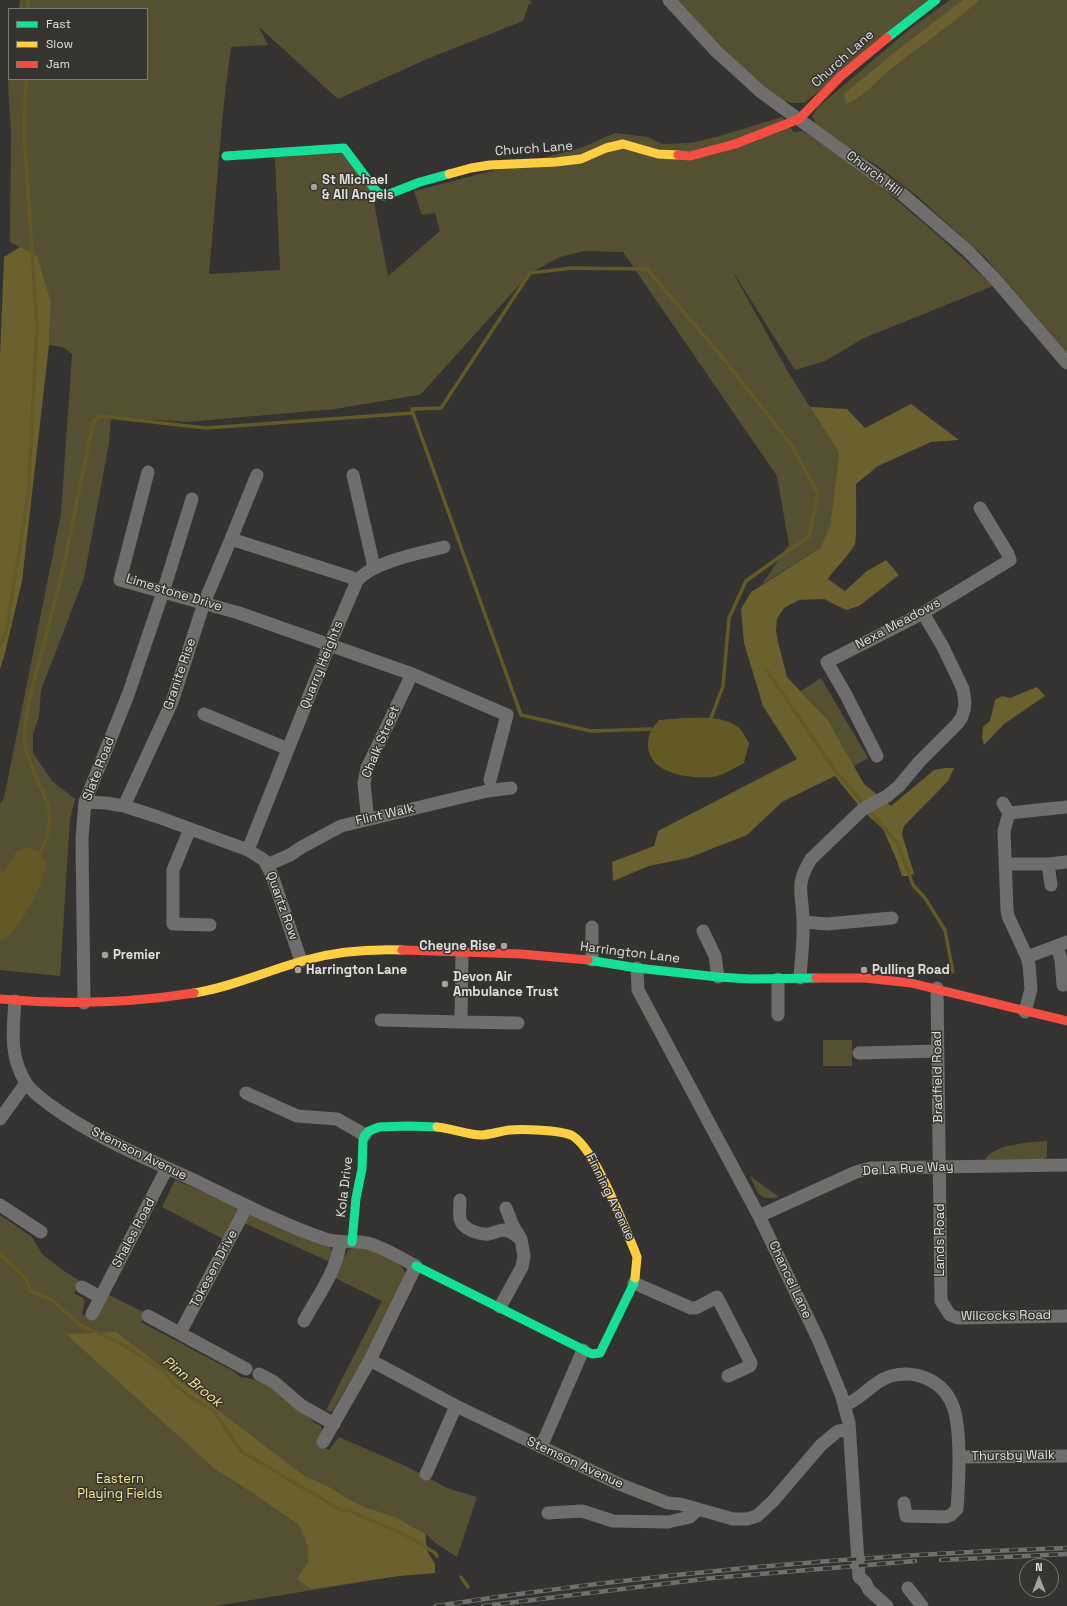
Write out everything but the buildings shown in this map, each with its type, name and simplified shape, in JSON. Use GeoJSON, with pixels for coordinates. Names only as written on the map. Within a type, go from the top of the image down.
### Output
{"type":"FeatureCollection","features":[{"type":"Feature","properties":{"kind":"street","name":"Church Hill"},"geometry":{"type":"LineString","coordinates":[[669,0],[716,51],[761,92],[902,194],[968,251],[995,279],[1067,363]]}},
{"type":"Feature","properties":{"kind":"street","name":"Church Lane"},"geometry":{"type":"LineString","coordinates":[[226,156],[344,148],[377,192],[384,196],[426,180],[471,168],[490,164],[556,162],[580,159],[606,148],[623,144],[658,154],[690,156],[735,144],[799,119],[841,76],[936,0]]}},
{"type":"Feature","properties":{"kind":"street","name":"Limestone Drive"},"geometry":{"type":"LineString","coordinates":[[148,472],[120,580],[239,613],[329,646]]}},
{"type":"Feature","properties":{"kind":"street"},"geometry":{"type":"LineString","coordinates":[[257,475],[231,539],[350,577],[357,581]]}},
{"type":"Feature","properties":{"kind":"street"},"geometry":{"type":"LineString","coordinates":[[353,475],[374,567]]}},
{"type":"Feature","properties":{"kind":"street","name":"Slate Road"},"geometry":{"type":"LineString","coordinates":[[84,1004],[82,838],[85,802],[128,695],[163,592],[192,499]]}},
{"type":"Feature","properties":{"kind":"street","name":"Nexa Meadows"},"geometry":{"type":"LineString","coordinates":[[877,756],[846,695],[827,662],[923,613],[1010,560],[1008,554],[980,508]]}},
{"type":"Feature","properties":{"kind":"street","name":"Granite Rise"},"geometry":{"type":"LineString","coordinates":[[124,806],[172,702],[204,603],[231,539]]}},
{"type":"Feature","properties":{"kind":"street","name":"Quarry Heights"},"geometry":{"type":"LineString","coordinates":[[248,850],[329,646],[357,581],[361,576],[374,567],[444,547]]}},
{"type":"Feature","properties":{"kind":"street"},"geometry":{"type":"LineString","coordinates":[[800,978],[804,922],[799,886],[801,876],[810,858],[868,806],[887,796],[899,786],[919,762],[957,724],[964,710],[963,689],[943,647],[923,613]]}},
{"type":"Feature","properties":{"kind":"street"},"geometry":{"type":"LineString","coordinates":[[329,646],[412,674],[507,715],[490,780]]}},
{"type":"Feature","properties":{"kind":"street","name":"Chalk Street"},"geometry":{"type":"LineString","coordinates":[[367,813],[364,783],[367,768],[412,674]]}},
{"type":"Feature","properties":{"kind":"street"},"geometry":{"type":"LineString","coordinates":[[204,714],[288,749]]}},
{"type":"Feature","properties":{"kind":"street","name":"Flint Walk"},"geometry":{"type":"LineString","coordinates":[[267,865],[290,855],[341,826],[487,791],[511,788]]}},
{"type":"Feature","properties":{"kind":"street","name":"Quartz Row"},"geometry":{"type":"LineString","coordinates":[[85,802],[124,806],[248,850],[259,856],[267,865],[301,961]]}},
{"type":"Feature","properties":{"kind":"street"},"geometry":{"type":"LineString","coordinates":[[1025,1012],[1031,989],[1027,957],[1008,916],[1004,831],[1006,808],[1067,807]]}},
{"type":"Feature","properties":{"kind":"street"},"geometry":{"type":"LineString","coordinates":[[190,829],[174,870],[173,924],[210,925]]}},
{"type":"Feature","properties":{"kind":"street"},"geometry":{"type":"LineString","coordinates":[[1006,864],[1048,864],[1067,862]]}},
{"type":"Feature","properties":{"kind":"street"},"geometry":{"type":"LineString","coordinates":[[1048,864],[1051,885]]}},
{"type":"Feature","properties":{"kind":"street"},"geometry":{"type":"LineString","coordinates":[[804,922],[834,923],[892,918]]}},
{"type":"Feature","properties":{"kind":"street"},"geometry":{"type":"LineString","coordinates":[[592,927],[592,960]]}},
{"type":"Feature","properties":{"kind":"street"},"geometry":{"type":"LineString","coordinates":[[703,931],[715,956],[718,977]]}},
{"type":"Feature","properties":{"kind":"street"},"geometry":{"type":"LineString","coordinates":[[1027,957],[1062,944],[1061,960],[1063,985]]}},
{"type":"Feature","properties":{"kind":"street","name":"Harrington Lane"},"geometry":{"type":"LineString","coordinates":[[0,999],[84,1004],[140,1001],[200,992],[324,954],[356,949],[521,954],[592,960],[637,968],[718,977],[778,979],[865,978],[911,983],[937,988],[1025,1012],[1067,1021]]}},
{"type":"Feature","properties":{"kind":"street"},"geometry":{"type":"LineString","coordinates":[[461,1022],[462,952]]}},
{"type":"Feature","properties":{"kind":"street","name":"Chancel Lane"},"geometry":{"type":"LineString","coordinates":[[637,968],[638,990],[759,1216],[819,1341],[845,1405],[849,1423],[848,1430],[859,1577],[865,1582],[869,1590],[887,1606]]}},
{"type":"Feature","properties":{"kind":"street"},"geometry":{"type":"LineString","coordinates":[[778,979],[778,1015]]}},
{"type":"Feature","properties":{"kind":"street","name":"Bradfield Road"},"geometry":{"type":"LineString","coordinates":[[937,988],[939,1166]]}},
{"type":"Feature","properties":{"kind":"street","name":"Stemson Avenue"},"geometry":{"type":"LineString","coordinates":[[15,1001],[12,1038],[15,1059],[26,1083],[36,1094],[63,1115],[114,1143],[247,1206],[320,1237],[346,1242],[367,1243],[416,1266]]}},
{"type":"Feature","properties":{"kind":"street"},"geometry":{"type":"LineString","coordinates":[[381,1020],[518,1023]]}},
{"type":"Feature","properties":{"kind":"street"},"geometry":{"type":"LineString","coordinates":[[859,1053],[938,1051]]}},
{"type":"Feature","properties":{"kind":"street"},"geometry":{"type":"LineString","coordinates":[[0,1119],[26,1083]]}},
{"type":"Feature","properties":{"kind":"street"},"geometry":{"type":"LineString","coordinates":[[246,1093],[297,1116],[304,1118],[325,1117],[337,1119],[365,1135]]}},
{"type":"Feature","properties":{"kind":"street","name":"Finning Avenue"},"geometry":{"type":"LineString","coordinates":[[365,1135],[369,1131],[379,1127],[408,1126],[448,1128],[481,1135],[511,1130],[545,1130],[561,1132],[574,1137],[584,1146],[596,1164],[637,1257],[634,1283],[600,1353],[592,1354],[583,1350]]}},
{"type":"Feature","properties":{"kind":"street","name":"Kola Drive"},"geometry":{"type":"LineString","coordinates":[[346,1242],[362,1169],[363,1140],[365,1135]]}},
{"type":"Feature","properties":{"kind":"street","name":"De La Rue Way"},"geometry":{"type":"LineString","coordinates":[[759,1216],[860,1171],[884,1168],[939,1166],[1067,1165]]}},
{"type":"Feature","properties":{"kind":"street","name":"Lands Road"},"geometry":{"type":"LineString","coordinates":[[939,1166],[940,1297],[946,1312]]}},
{"type":"Feature","properties":{"kind":"street","name":"Shales Road"},"geometry":{"type":"LineString","coordinates":[[92,1314],[167,1168]]}},
{"type":"Feature","properties":{"kind":"street"},"geometry":{"type":"LineString","coordinates":[[460,1200],[460,1218],[465,1226],[483,1234],[490,1234],[502,1230],[508,1231],[521,1239]]}},
{"type":"Feature","properties":{"kind":"street"},"geometry":{"type":"LineString","coordinates":[[0,1205],[41,1232]]}},
{"type":"Feature","properties":{"kind":"street","name":"Tokesen Drive"},"geometry":{"type":"LineString","coordinates":[[180,1333],[247,1206]]}},
{"type":"Feature","properties":{"kind":"street"},"geometry":{"type":"LineString","coordinates":[[500,1307],[522,1267],[524,1256],[521,1239],[513,1226],[506,1208]]}},
{"type":"Feature","properties":{"kind":"street"},"geometry":{"type":"LineString","coordinates":[[304,1321],[331,1273],[339,1251],[346,1242]]}},
{"type":"Feature","properties":{"kind":"street"},"geometry":{"type":"LineString","coordinates":[[324,1442],[370,1360],[416,1266],[583,1350],[541,1448]]}},
{"type":"Feature","properties":{"kind":"street"},"geometry":{"type":"LineString","coordinates":[[634,1283],[691,1308],[696,1308],[717,1297],[752,1363],[750,1366],[728,1376]]}},
{"type":"Feature","properties":{"kind":"street"},"geometry":{"type":"LineString","coordinates":[[82,1287],[100,1297]]}},
{"type":"Feature","properties":{"kind":"street","name":"Wilcocks Road"},"geometry":{"type":"LineString","coordinates":[[946,1312],[958,1318],[1067,1316]]}},
{"type":"Feature","properties":{"kind":"street"},"geometry":{"type":"LineString","coordinates":[[148,1316],[246,1369]]}},
{"type":"Feature","properties":{"kind":"street","name":"Stemson Avenue"},"geometry":{"type":"LineString","coordinates":[[370,1360],[456,1406],[541,1448],[641,1494],[668,1503],[680,1504],[733,1519],[747,1519],[757,1516],[774,1500],[821,1445],[838,1431],[848,1430]]}},
{"type":"Feature","properties":{"kind":"street","name":"Thursby Walk"},"geometry":{"type":"LineString","coordinates":[[845,1405],[853,1402],[884,1378],[905,1373],[924,1377],[940,1386],[952,1404],[957,1422],[958,1457],[958,1500],[955,1513],[946,1517],[906,1516],[904,1503]]}},
{"type":"Feature","properties":{"kind":"street"},"geometry":{"type":"LineString","coordinates":[[259,1374],[274,1382],[302,1406],[334,1424]]}},
{"type":"Feature","properties":{"kind":"street"},"geometry":{"type":"LineString","coordinates":[[426,1474],[456,1406]]}},
{"type":"Feature","properties":{"kind":"street","name":"Thursby Walk"},"geometry":{"type":"LineString","coordinates":[[958,1457],[1067,1456]]}},
{"type":"Feature","properties":{"kind":"street"},"geometry":{"type":"LineString","coordinates":[[548,1513],[582,1511],[613,1521],[668,1522],[690,1517],[698,1509]]}},
{"type":"Feature","properties":{"kind":"street"},"geometry":{"type":"LineString","coordinates":[[908,1588],[922,1606]]}},
{"type":"Feature","properties":{"kind":"green space"},"geometry":{"type":"Polygon","coordinates":[[[20,0],[529,0],[532,2],[528,6],[523,21],[427,59],[338,99],[259,27],[268,45],[231,47],[223,111],[209,274],[280,270],[275,158],[344,148],[372,192],[388,276],[440,231],[435,213],[422,215],[414,191],[581,148],[615,133],[648,137],[662,144],[691,143],[720,136],[782,117],[794,132],[803,131],[873,180],[941,238],[993,286],[864,338],[825,361],[795,370],[730,267],[788,372],[839,453],[830,526],[820,548],[762,584],[789,545],[777,476],[623,252],[584,251],[560,257],[530,273],[421,394],[418,395],[335,409],[187,422],[111,417],[109,443],[84,578],[41,690],[39,716],[33,734],[33,753],[52,781],[75,799],[70,819],[60,976],[0,970],[0,804],[4,798],[61,514],[72,354],[63,347],[49,345],[51,302],[20,247],[10,242],[11,130],[8,80],[148,80],[148,8],[19,8],[20,0]]]}},
{"type":"Feature","properties":{"kind":"green space"},"geometry":{"type":"Polygon","coordinates":[[[675,0],[932,0],[804,103],[792,103],[779,99],[718,47],[675,0]]]}},
{"type":"Feature","properties":{"kind":"green space"},"geometry":{"type":"Polygon","coordinates":[[[950,0],[1067,0],[1067,353],[986,258],[917,196],[878,166],[848,148],[816,124],[812,116],[817,108],[911,28],[950,0]]]}},
{"type":"Feature","properties":{"kind":"green space"},"geometry":{"type":"Polygon","coordinates":[[[821,678],[868,758],[854,766],[828,720],[801,691],[821,678]]]}},
{"type":"Feature","properties":{"kind":"green space"},"geometry":{"type":"Polygon","coordinates":[[[823,1040],[852,1040],[852,1066],[823,1066],[823,1040]]]}},
{"type":"Feature","properties":{"kind":"green space"},"geometry":{"type":"Polygon","coordinates":[[[1047,1141],[1047,1157],[1043,1159],[985,1160],[996,1150],[1004,1147],[1023,1143],[1047,1141]]]}},
{"type":"Feature","properties":{"kind":"green space"},"geometry":{"type":"Polygon","coordinates":[[[750,1176],[779,1197],[763,1197],[757,1191],[750,1176]]]}},
{"type":"Feature","properties":{"kind":"green space"},"geometry":{"type":"Polygon","coordinates":[[[175,1180],[327,1244],[333,1255],[344,1258],[348,1250],[361,1246],[394,1260],[403,1269],[406,1275],[375,1340],[332,1411],[330,1412],[326,1410],[382,1301],[333,1277],[339,1266],[235,1219],[225,1240],[162,1207],[175,1180]]]}},
{"type":"Feature","properties":{"kind":"green space","name":"Eastern Playing Fields"},"geometry":{"type":"Polygon","coordinates":[[[0,1215],[32,1237],[42,1254],[61,1269],[80,1281],[74,1293],[83,1298],[85,1301],[82,1314],[94,1320],[107,1294],[145,1313],[141,1322],[233,1371],[241,1377],[266,1382],[315,1423],[321,1426],[322,1433],[317,1444],[329,1450],[339,1437],[410,1468],[447,1488],[477,1497],[457,1557],[434,1542],[426,1534],[427,1551],[435,1564],[435,1573],[398,1576],[215,1606],[0,1606],[0,1215]]]}},
{"type":"Feature","properties":{"kind":"shaded area"},"geometry":{"type":"Polygon","coordinates":[[[963,0],[980,0],[959,18],[892,68],[865,93],[846,104],[844,94],[900,48],[963,0]]]}},
{"type":"Feature","properties":{"kind":"shaded area"},"geometry":{"type":"Polygon","coordinates":[[[20,247],[37,256],[51,302],[49,345],[22,581],[0,669],[0,356],[4,257],[20,247]]]}},
{"type":"Feature","properties":{"kind":"shaded area"},"geometry":{"type":"Polygon","coordinates":[[[911,404],[959,440],[931,442],[878,466],[856,484],[855,544],[828,579],[845,591],[867,571],[886,560],[899,575],[859,606],[846,610],[824,599],[799,600],[784,608],[777,619],[776,631],[787,677],[828,720],[864,784],[891,806],[934,770],[954,768],[948,781],[904,826],[902,834],[914,874],[902,876],[883,829],[863,811],[835,776],[782,802],[747,835],[688,858],[649,866],[613,881],[612,862],[654,846],[658,831],[797,759],[763,706],[744,643],[741,609],[751,592],[820,548],[830,526],[839,453],[810,407],[847,409],[865,428],[911,404]]]}},
{"type":"Feature","properties":{"kind":"shaded area"},"geometry":{"type":"Polygon","coordinates":[[[1037,687],[1045,696],[1004,724],[984,745],[982,738],[983,727],[990,721],[995,700],[1002,696],[1010,698],[1037,687]]]}},
{"type":"Feature","properties":{"kind":"shaded area"},"geometry":{"type":"Polygon","coordinates":[[[685,718],[719,719],[732,723],[738,727],[749,743],[744,763],[713,777],[693,777],[672,773],[655,763],[650,755],[648,745],[651,731],[654,726],[659,720],[685,718]]]}},
{"type":"Feature","properties":{"kind":"shaded area"},"geometry":{"type":"Polygon","coordinates":[[[29,847],[39,852],[45,861],[45,869],[42,880],[37,893],[22,919],[7,937],[0,941],[0,874],[5,870],[17,852],[21,849],[29,847]]]}},
{"type":"Feature","properties":{"kind":"shaded area"},"geometry":{"type":"Polygon","coordinates":[[[116,1332],[304,1476],[331,1488],[348,1499],[367,1508],[395,1517],[425,1534],[427,1551],[435,1564],[435,1573],[398,1576],[311,1589],[297,1579],[308,1562],[308,1546],[299,1525],[215,1469],[66,1334],[116,1332]]]}},
{"type":"Feature","properties":{"kind":"waterway"},"geometry":{"type":"LineString","coordinates":[[28,0],[28,8]]}},
{"type":"Feature","properties":{"kind":"waterway"},"geometry":{"type":"LineString","coordinates":[[0,645],[6,631],[28,497],[37,328],[24,130],[26,80]]}},
{"type":"Feature","properties":{"kind":"waterway"},"geometry":{"type":"LineString","coordinates":[[40,853],[47,837],[49,811],[26,750],[26,720],[31,693],[65,561],[94,421],[100,416],[206,428],[413,413],[412,409],[441,408],[530,273],[572,268],[647,269],[723,358],[792,446],[818,493],[809,536],[746,581],[729,618],[723,686],[711,718]]}},
{"type":"Feature","properties":{"kind":"waterway"},"geometry":{"type":"LineString","coordinates":[[413,413],[521,715],[591,731],[651,729]]}},
{"type":"Feature","properties":{"kind":"waterway"},"geometry":{"type":"LineString","coordinates":[[766,669],[833,768],[898,844],[913,885],[925,898],[945,930],[953,972]]}},
{"type":"Feature","properties":{"kind":"waterway","name":"Pinn Brook"},"geometry":{"type":"LineString","coordinates":[[0,1254],[26,1278],[30,1291],[52,1300],[80,1325],[120,1343],[164,1371],[174,1384],[189,1396],[214,1411],[242,1452],[341,1510],[348,1510],[411,1538],[435,1553],[437,1556]]}},
{"type":"Feature","properties":{"kind":"waterway","name":"Pinn Brook"},"geometry":{"type":"LineString","coordinates":[[461,1577],[468,1587]]}},
{"type":"Feature","properties":{"kind":"railway"},"geometry":{"type":"LineString","coordinates":[[436,1606],[593,1584],[672,1575],[830,1561],[988,1551],[1067,1548]]}},
{"type":"Feature","properties":{"kind":"railway"},"geometry":{"type":"LineString","coordinates":[[941,1560],[1067,1554]]}},
{"type":"Feature","properties":{"kind":"railway"},"geometry":{"type":"LineString","coordinates":[[483,1606],[712,1578],[915,1561]]}},
{"type":"Feature","properties":{"kind":"traffic: fast"},"geometry":{"type":"LineString","coordinates":[[887,38],[936,0]]}},
{"type":"Feature","properties":{"kind":"traffic: fast"},"geometry":{"type":"LineString","coordinates":[[226,156],[344,148],[377,192],[384,196],[420,182],[449,174]]}},
{"type":"Feature","properties":{"kind":"traffic: fast"},"geometry":{"type":"LineString","coordinates":[[588,960],[637,968],[718,977],[750,979],[816,978]]}},
{"type":"Feature","properties":{"kind":"traffic: fast"},"geometry":{"type":"LineString","coordinates":[[352,1242],[356,1198],[362,1169],[363,1140],[365,1135],[369,1131],[379,1127],[437,1127]]}},
{"type":"Feature","properties":{"kind":"traffic: fast"},"geometry":{"type":"LineString","coordinates":[[416,1266],[592,1354],[600,1353],[634,1283],[635,1278]]}},
{"type":"Feature","properties":{"kind":"traffic: slow"},"geometry":{"type":"LineString","coordinates":[[449,174],[490,165],[556,162],[581,159],[606,148],[623,144],[658,154],[678,155]]}},
{"type":"Feature","properties":{"kind":"traffic: slow"},"geometry":{"type":"LineString","coordinates":[[194,993],[236,983],[292,964],[330,954],[354,951],[402,950]]}},
{"type":"Feature","properties":{"kind":"traffic: slow"},"geometry":{"type":"LineString","coordinates":[[437,1127],[478,1135],[486,1135],[510,1130],[550,1131],[571,1135],[580,1142],[589,1154],[607,1187],[637,1257],[635,1278]]}},
{"type":"Feature","properties":{"kind":"traffic: jam"},"geometry":{"type":"LineString","coordinates":[[678,155],[690,156],[735,144],[799,119],[841,76],[887,38]]}},
{"type":"Feature","properties":{"kind":"traffic: jam"},"geometry":{"type":"LineString","coordinates":[[402,950],[521,954],[588,960]]}},
{"type":"Feature","properties":{"kind":"traffic: jam"},"geometry":{"type":"LineString","coordinates":[[816,978],[865,978],[911,983],[1067,1021]]}},
{"type":"Feature","properties":{"kind":"traffic: jam"},"geometry":{"type":"LineString","coordinates":[[0,999],[49,1002],[97,1002],[146,999],[194,993]]}},
{"type":"Feature","properties":{"kind":"place","name":"St Michael & All Angels"},"geometry":{"type":"Point","coordinates":[314,187]}},
{"type":"Feature","properties":{"kind":"place","name":"Cheyne Rise"},"geometry":{"type":"Point","coordinates":[504,946]}},
{"type":"Feature","properties":{"kind":"place","name":"Premier"},"geometry":{"type":"Point","coordinates":[105,955]}},
{"type":"Feature","properties":{"kind":"place","name":"Harrington Lane"},"geometry":{"type":"Point","coordinates":[298,970]}},
{"type":"Feature","properties":{"kind":"place","name":"Pulling Road"},"geometry":{"type":"Point","coordinates":[864,970]}},
{"type":"Feature","properties":{"kind":"place","name":"Devon Air Ambulance Trust"},"geometry":{"type":"Point","coordinates":[445,984]}}]}
